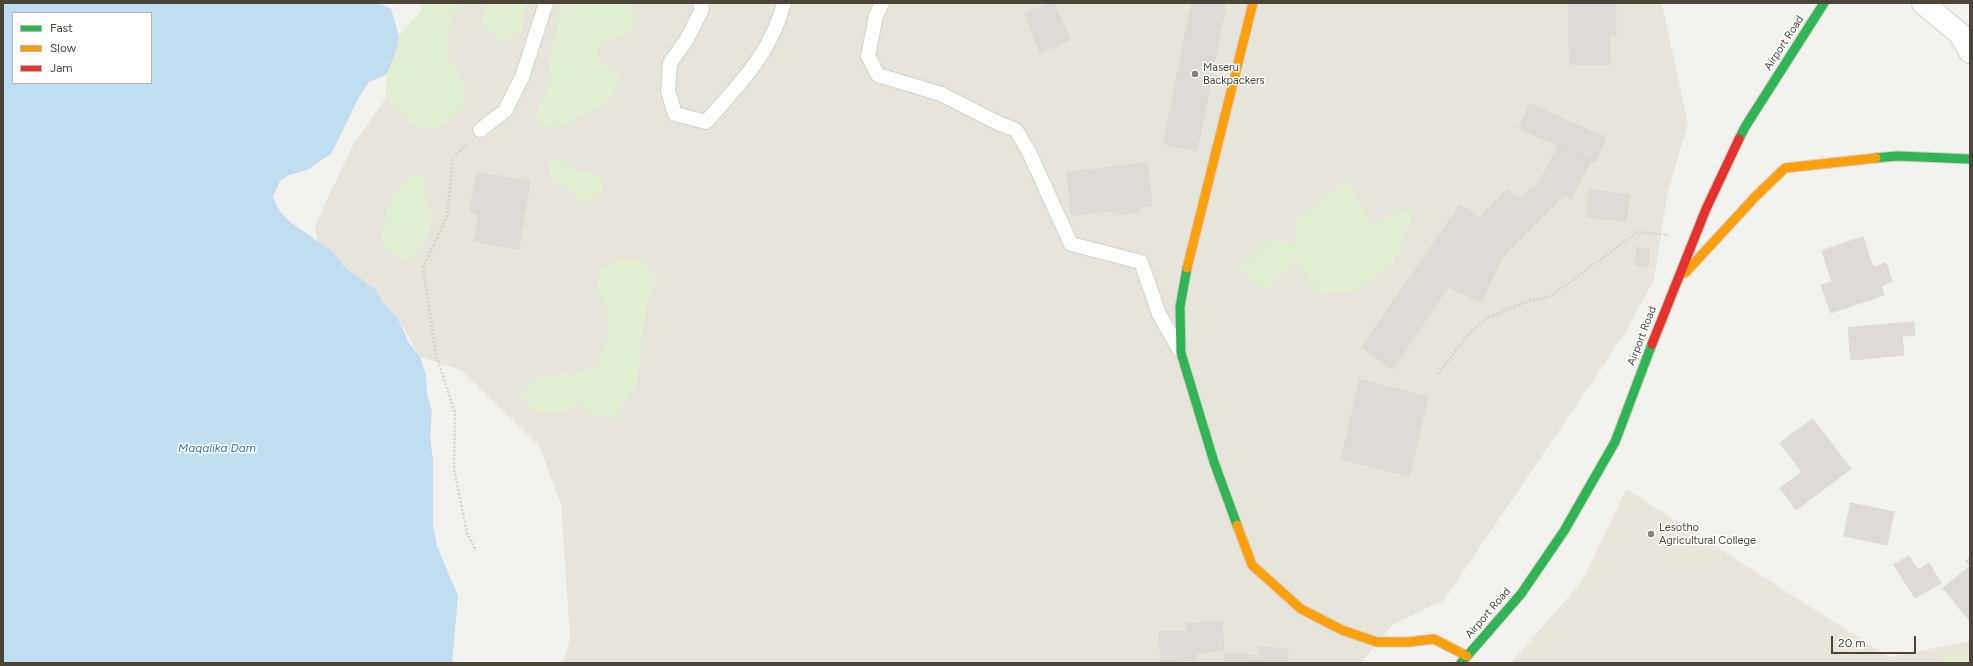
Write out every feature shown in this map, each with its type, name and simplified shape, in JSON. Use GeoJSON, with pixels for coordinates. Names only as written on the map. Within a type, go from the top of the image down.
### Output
{"type":"FeatureCollection","features":[{"type":"Feature","properties":{"kind":"street"},"geometry":{"type":"LineString","coordinates":[[1253,3],[1189,255],[1180,307],[1181,353],[1214,462],[1252,565],[1278,590],[1301,609],[1342,630],[1377,642],[1408,642],[1434,639],[1464,660]]}},
{"type":"Feature","properties":{"kind":"street","name":"Airport Road"},"geometry":{"type":"LineString","coordinates":[[1464,660],[1521,594],[1564,531],[1615,442],[1674,286],[1706,209],[1745,127],[1824,3]]}},
{"type":"Feature","properties":{"kind":"street"},"geometry":{"type":"LineString","coordinates":[[1924,3],[1960,34],[1970,52]]}},
{"type":"Feature","properties":{"kind":"street"},"geometry":{"type":"LineString","coordinates":[[1674,286],[1755,196],[1785,168],[1897,156],[1970,159]]}},
{"type":"Feature","properties":{"kind":"lane"},"geometry":{"type":"LineString","coordinates":[[480,130],[505,111],[522,77],[546,3]]}},
{"type":"Feature","properties":{"kind":"lane"},"geometry":{"type":"LineString","coordinates":[[700,3],[702,9],[687,39],[670,63],[668,91],[676,114],[706,122],[750,74],[767,46],[784,3]]}},
{"type":"Feature","properties":{"kind":"lane"},"geometry":{"type":"LineString","coordinates":[[882,3],[876,16],[868,56],[878,75],[941,94],[998,123],[1016,130],[1029,152],[1071,244],[1141,262],[1159,314],[1181,353]]}},
{"type":"Feature","properties":{"kind":"path"},"geometry":{"type":"LineString","coordinates":[[476,551],[467,533],[454,470],[455,413],[436,355],[423,268],[447,216],[453,157],[480,130]]}},
{"type":"Feature","properties":{"kind":"path"},"geometry":{"type":"LineString","coordinates":[[1438,374],[1466,337],[1487,318],[1529,301],[1551,296],[1638,232],[1670,235]]}},
{"type":"Feature","properties":{"kind":"shaded area"},"geometry":{"type":"Polygon","coordinates":[[[439,3],[1662,3],[1688,124],[1667,195],[1654,280],[1622,338],[1444,600],[1392,625],[1361,663],[563,663],[570,639],[561,504],[539,446],[461,370],[420,357],[398,319],[385,305],[375,289],[343,266],[317,240],[315,225],[353,145],[411,62],[439,3]]]}},
{"type":"Feature","properties":{"kind":"shaded area","name":"Lesotho Agricultural College"},"geometry":{"type":"Polygon","coordinates":[[[1626,489],[1889,657],[1970,641],[1970,663],[1511,663],[1583,580],[1626,489]]]}},
{"type":"Feature","properties":{"kind":"green space"},"geometry":{"type":"Polygon","coordinates":[[[421,3],[460,3],[450,26],[445,50],[463,83],[465,105],[436,132],[410,123],[385,96],[387,74],[396,51],[399,36],[421,11],[421,3]]]}},
{"type":"Feature","properties":{"kind":"green space"},"geometry":{"type":"Polygon","coordinates":[[[485,3],[528,3],[524,11],[523,31],[498,42],[482,24],[485,3]]]}},
{"type":"Feature","properties":{"kind":"green space"},"geometry":{"type":"Polygon","coordinates":[[[562,3],[628,3],[635,14],[630,33],[607,40],[596,52],[599,63],[622,74],[614,92],[602,105],[558,128],[538,126],[537,109],[552,82],[548,60],[557,33],[559,7],[562,3]]]}},
{"type":"Feature","properties":{"kind":"green space"},"geometry":{"type":"Polygon","coordinates":[[[561,156],[578,171],[590,172],[602,177],[603,191],[583,204],[552,180],[547,164],[561,156]]]}},
{"type":"Feature","properties":{"kind":"green space"},"geometry":{"type":"Polygon","coordinates":[[[415,171],[425,180],[424,186],[430,210],[431,226],[426,238],[418,250],[407,261],[386,250],[380,236],[388,209],[396,192],[415,171]]]}},
{"type":"Feature","properties":{"kind":"green space"},"geometry":{"type":"Polygon","coordinates":[[[1347,181],[1372,225],[1416,206],[1393,265],[1357,290],[1317,294],[1298,259],[1262,291],[1238,269],[1269,238],[1294,245],[1297,220],[1347,181]]]}},
{"type":"Feature","properties":{"kind":"green space"},"geometry":{"type":"Polygon","coordinates":[[[622,259],[643,261],[657,279],[647,300],[636,388],[617,410],[619,420],[590,414],[577,402],[563,413],[533,412],[520,396],[539,377],[571,374],[596,365],[609,338],[607,308],[597,288],[600,269],[622,259]]]}},
{"type":"Feature","properties":{"kind":"green space"},"geometry":{"type":"Polygon","coordinates":[[[1946,654],[1970,657],[1970,663],[1938,663],[1946,654]]]}},
{"type":"Feature","properties":{"kind":"water","name":"Maqalika Dam"},"geometry":{"type":"Polygon","coordinates":[[[3,3],[379,3],[391,9],[399,36],[396,51],[387,74],[369,82],[359,97],[331,154],[307,170],[289,175],[280,181],[273,197],[279,210],[290,222],[333,252],[343,266],[375,289],[385,305],[398,319],[409,343],[420,357],[426,375],[427,394],[432,412],[430,437],[433,459],[433,525],[437,546],[458,596],[452,663],[3,663],[3,3]]]}},
{"type":"Feature","properties":{"kind":"building"},"geometry":{"type":"Polygon","coordinates":[[[1054,3],[1070,40],[1040,52],[1025,14],[1054,3]]]}},
{"type":"Feature","properties":{"kind":"building","name":"Maseru Backpackers"},"geometry":{"type":"Polygon","coordinates":[[[1192,3],[1226,3],[1197,151],[1164,144],[1192,3]]]}},
{"type":"Feature","properties":{"kind":"building"},"geometry":{"type":"Polygon","coordinates":[[[1569,3],[1616,3],[1616,36],[1609,36],[1610,65],[1570,64],[1569,3]]]}},
{"type":"Feature","properties":{"kind":"building"},"geometry":{"type":"Polygon","coordinates":[[[1530,104],[1606,138],[1595,162],[1519,128],[1530,104]]]}},
{"type":"Feature","properties":{"kind":"building"},"geometry":{"type":"Polygon","coordinates":[[[1559,146],[1591,161],[1571,198],[1565,195],[1502,258],[1481,302],[1448,287],[1393,369],[1362,347],[1460,205],[1479,217],[1507,189],[1519,199],[1536,185],[1544,174],[1559,146]]]}},
{"type":"Feature","properties":{"kind":"building"},"geometry":{"type":"Polygon","coordinates":[[[1147,163],[1152,205],[1139,207],[1140,212],[1114,215],[1113,210],[1072,216],[1067,173],[1147,163]]]}},
{"type":"Feature","properties":{"kind":"building"},"geometry":{"type":"Polygon","coordinates":[[[477,173],[530,181],[519,249],[474,241],[479,213],[470,212],[477,173]]]}},
{"type":"Feature","properties":{"kind":"building"},"geometry":{"type":"Polygon","coordinates":[[[1590,190],[1630,195],[1626,221],[1587,217],[1590,190]]]}},
{"type":"Feature","properties":{"kind":"building"},"geometry":{"type":"Polygon","coordinates":[[[1863,237],[1873,267],[1886,263],[1892,281],[1881,286],[1884,295],[1831,313],[1821,285],[1832,282],[1822,251],[1863,237]]]}},
{"type":"Feature","properties":{"kind":"building"},"geometry":{"type":"Polygon","coordinates":[[[1637,248],[1649,249],[1648,266],[1636,265],[1637,248]]]}},
{"type":"Feature","properties":{"kind":"building"},"geometry":{"type":"Polygon","coordinates":[[[1914,322],[1915,335],[1902,336],[1904,355],[1851,360],[1848,328],[1914,322]]]}},
{"type":"Feature","properties":{"kind":"building"},"geometry":{"type":"Polygon","coordinates":[[[1360,380],[1428,397],[1409,476],[1342,459],[1360,380]]]}},
{"type":"Feature","properties":{"kind":"building"},"geometry":{"type":"Polygon","coordinates":[[[1813,419],[1851,469],[1796,510],[1780,488],[1802,472],[1780,443],[1813,419]]]}},
{"type":"Feature","properties":{"kind":"building"},"geometry":{"type":"Polygon","coordinates":[[[1851,503],[1894,512],[1887,545],[1844,536],[1851,503]]]}},
{"type":"Feature","properties":{"kind":"building"},"geometry":{"type":"Polygon","coordinates":[[[1909,556],[1918,570],[1929,563],[1941,583],[1915,598],[1894,565],[1909,556]]]}},
{"type":"Feature","properties":{"kind":"building"},"geometry":{"type":"Polygon","coordinates":[[[1970,558],[1970,566],[1966,561],[1970,558]]]}},
{"type":"Feature","properties":{"kind":"building"},"geometry":{"type":"Polygon","coordinates":[[[1970,566],[1970,621],[1943,588],[1970,566]]]}},
{"type":"Feature","properties":{"kind":"building"},"geometry":{"type":"Polygon","coordinates":[[[1222,622],[1224,650],[1195,653],[1196,660],[1161,662],[1159,632],[1187,631],[1187,624],[1222,622]]]}},
{"type":"Feature","properties":{"kind":"building"},"geometry":{"type":"Polygon","coordinates":[[[1260,647],[1288,649],[1287,663],[1224,663],[1225,653],[1260,656],[1260,647]]]}},
{"type":"Feature","properties":{"kind":"traffic: fast"},"geometry":{"type":"LineString","coordinates":[[1739,139],[1745,127],[1824,3]]}},
{"type":"Feature","properties":{"kind":"traffic: fast"},"geometry":{"type":"LineString","coordinates":[[1876,158],[1897,156],[1970,159]]}},
{"type":"Feature","properties":{"kind":"traffic: fast"},"geometry":{"type":"LineString","coordinates":[[1187,268],[1180,307],[1181,353],[1214,462],[1237,525]]}},
{"type":"Feature","properties":{"kind":"traffic: fast"},"geometry":{"type":"LineString","coordinates":[[1461,663],[1521,594],[1564,531],[1615,442],[1652,344]]}},
{"type":"Feature","properties":{"kind":"traffic: slow"},"geometry":{"type":"LineString","coordinates":[[1187,268],[1253,3]]}},
{"type":"Feature","properties":{"kind":"traffic: slow"},"geometry":{"type":"LineString","coordinates":[[1685,273],[1755,197],[1785,168],[1876,158]]}},
{"type":"Feature","properties":{"kind":"traffic: slow"},"geometry":{"type":"LineString","coordinates":[[1237,525],[1252,565],[1301,609],[1342,630],[1377,642],[1408,642],[1434,639],[1467,656]]}},
{"type":"Feature","properties":{"kind":"traffic: jam"},"geometry":{"type":"LineString","coordinates":[[1652,344],[1706,209],[1739,139]]}},
{"type":"Feature","properties":{"kind":"place","name":"Maseru Backpackers"},"geometry":{"type":"Point","coordinates":[1195,74]}},
{"type":"Feature","properties":{"kind":"place","name":"Lesotho Agricultural College"},"geometry":{"type":"Point","coordinates":[1651,534]}}]}
